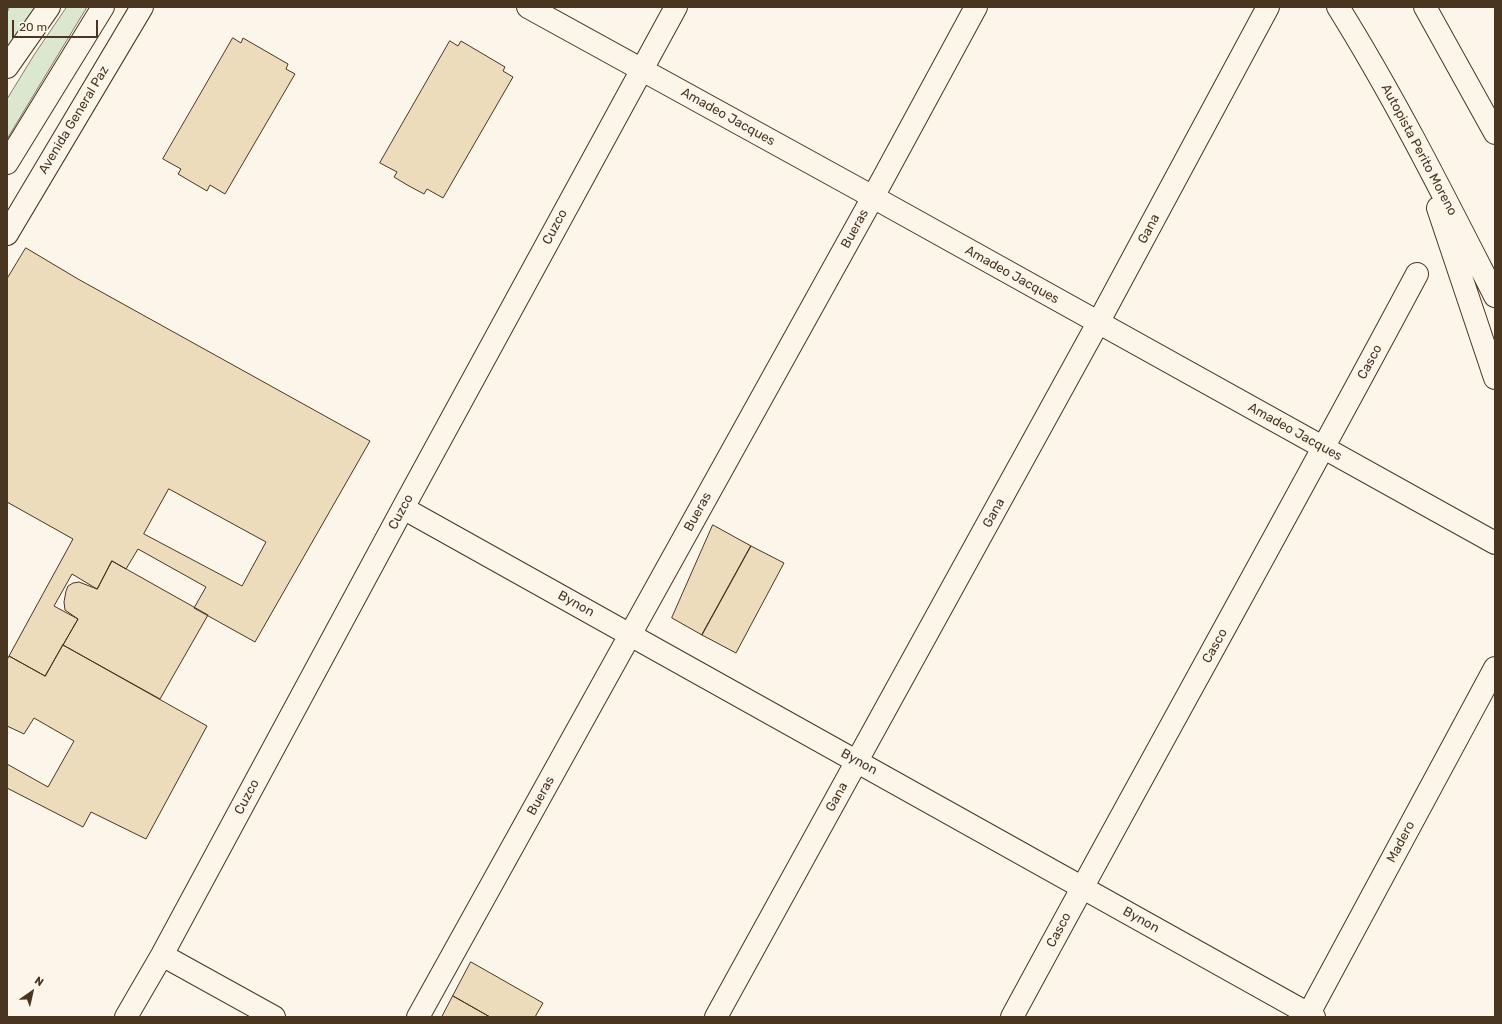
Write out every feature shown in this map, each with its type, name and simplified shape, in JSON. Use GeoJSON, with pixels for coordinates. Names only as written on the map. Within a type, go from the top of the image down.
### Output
{"type":"FeatureCollection","features":[{"type":"Feature","properties":{"kind":"main road"},"geometry":{"type":"LineString","coordinates":[[7,67],[49,7]]}},
{"type":"Feature","properties":{"kind":"main road"},"geometry":{"type":"LineString","coordinates":[[7,164],[103,7]]}},
{"type":"Feature","properties":{"kind":"main road","name":"Avenida General Paz"},"geometry":{"type":"LineString","coordinates":[[7,234],[142,7]]}},
{"type":"Feature","properties":{"kind":"main road","name":"Amadeo Jacques"},"geometry":{"type":"LineString","coordinates":[[528,7],[1495,543]]}},
{"type":"Feature","properties":{"kind":"main road","name":"Cuzco"},"geometry":{"type":"LineString","coordinates":[[126,1017],[162,955],[641,69],[676,7]]}},
{"type":"Feature","properties":{"kind":"main road","name":"Bueras"},"geometry":{"type":"LineString","coordinates":[[418,1017],[873,197],[976,7]]}},
{"type":"Feature","properties":{"kind":"main road","name":"Gana"},"geometry":{"type":"LineString","coordinates":[[716,1017],[1098,323],[1268,7]]}},
{"type":"Feature","properties":{"kind":"main road","name":"Autopista Perito Moreno"},"geometry":{"type":"LineString","coordinates":[[1338,7],[1371,60],[1415,140],[1495,296]]}},
{"type":"Feature","properties":{"kind":"main road"},"geometry":{"type":"LineString","coordinates":[[1425,7],[1495,133]]}},
{"type":"Feature","properties":{"kind":"main road"},"geometry":{"type":"LineString","coordinates":[[1415,140],[1495,378]]}},
{"type":"Feature","properties":{"kind":"main road","name":"Casco"},"geometry":{"type":"LineString","coordinates":[[1012,1017],[1324,448],[1417,274]]}},
{"type":"Feature","properties":{"kind":"main road","name":"Bynon"},"geometry":{"type":"LineString","coordinates":[[403,508],[1310,1016]]}},
{"type":"Feature","properties":{"kind":"main road","name":"Madero"},"geometry":{"type":"LineString","coordinates":[[1310,1016],[1495,668]]}},
{"type":"Feature","properties":{"kind":"main road"},"geometry":{"type":"LineString","coordinates":[[162,955],[274,1017]]}},
{"type":"Feature","properties":{"kind":"green space"},"geometry":{"type":"Polygon","coordinates":[[[10,7],[36,7],[7,51],[7,13],[10,7]]]}},
{"type":"Feature","properties":{"kind":"green space"},"geometry":{"type":"Polygon","coordinates":[[[67,7],[87,7],[7,139],[7,99],[34,55],[67,7]]]}},
{"type":"Feature","properties":{"kind":"building"},"geometry":{"type":"Polygon","coordinates":[[[233,38],[241,43],[243,38],[288,64],[286,69],[295,74],[225,194],[210,185],[207,191],[178,174],[181,169],[163,159],[233,38]]]}},
{"type":"Feature","properties":{"kind":"building"},"geometry":{"type":"Polygon","coordinates":[[[450,41],[458,46],[461,41],[505,67],[503,71],[513,77],[443,198],[427,189],[424,194],[409,186],[394,177],[397,172],[380,163],[450,41]]]}},
{"type":"Feature","properties":{"kind":"building"},"geometry":{"type":"Polygon","coordinates":[[[26,248],[78,279],[370,441],[255,642],[194,608],[206,587],[138,549],[126,569],[112,561],[97,589],[72,574],[54,606],[78,619],[45,676],[9,656],[73,539],[7,502],[7,279],[26,248]],[[169,489],[144,534],[242,586],[266,542],[169,489]]]}},
{"type":"Feature","properties":{"kind":"building"},"geometry":{"type":"Polygon","coordinates":[[[713,525],[751,546],[702,635],[672,618],[713,525]]]}},
{"type":"Feature","properties":{"kind":"building"},"geometry":{"type":"Polygon","coordinates":[[[751,546],[784,563],[736,653],[702,635],[751,546]]]}},
{"type":"Feature","properties":{"kind":"building"},"geometry":{"type":"Polygon","coordinates":[[[112,561],[208,615],[160,699],[63,645],[78,619],[65,610],[64,602],[68,586],[79,582],[97,589],[112,561]]]}},
{"type":"Feature","properties":{"kind":"building"},"geometry":{"type":"Polygon","coordinates":[[[63,645],[207,726],[146,839],[91,812],[83,827],[7,788],[7,764],[48,787],[74,741],[34,718],[24,734],[7,726],[7,660],[9,656],[45,676],[63,645]]]}},
{"type":"Feature","properties":{"kind":"building"},"geometry":{"type":"Polygon","coordinates":[[[471,962],[543,1003],[535,1017],[490,1017],[453,996],[471,962]]]}},
{"type":"Feature","properties":{"kind":"building"},"geometry":{"type":"Polygon","coordinates":[[[453,996],[490,1017],[442,1017],[453,996]]]}}]}
